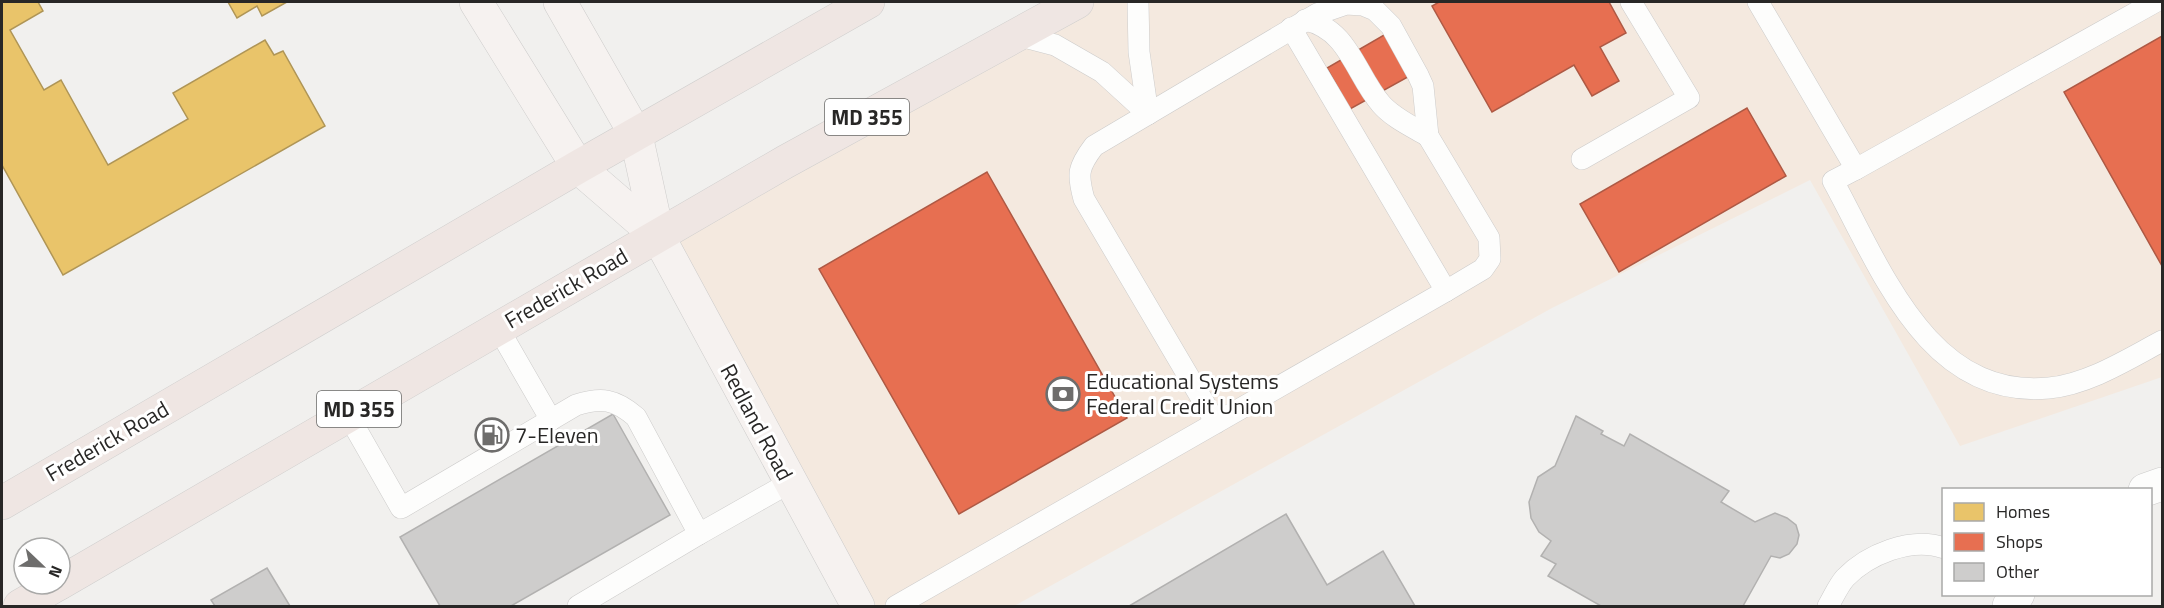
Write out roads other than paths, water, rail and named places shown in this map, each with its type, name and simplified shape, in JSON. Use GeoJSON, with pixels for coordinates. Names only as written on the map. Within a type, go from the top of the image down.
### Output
{"type":"FeatureCollection","features":[{"type":"Feature","properties":{"kind":"main road"},"geometry":{"type":"LineString","coordinates":[[476,2],[578,166],[658,236]]}},
{"type":"Feature","properties":{"kind":"main road"},"geometry":{"type":"LineString","coordinates":[[560,2],[636,135],[658,236]]}},
{"type":"Feature","properties":{"kind":"main road","name":"Frederick Road"},"geometry":{"type":"LineString","coordinates":[[2,503],[578,166],[868,2]]}},
{"type":"Feature","properties":{"kind":"main road","name":"Frederick Road"},"geometry":{"type":"LineString","coordinates":[[72,575],[658,236],[1077,2]]}},
{"type":"Feature","properties":{"kind":"main road","name":"Redland Road"},"geometry":{"type":"LineString","coordinates":[[658,236],[789,483],[858,606]]}},
{"type":"Feature","properties":{"kind":"main road","name":"Frederick Road"},"geometry":{"type":"LineString","coordinates":[[20,606],[37,596]]}},
{"type":"Feature","properties":{"kind":"lane"},"geometry":{"type":"LineString","coordinates":[[1138,2],[1138,52],[1148,114]]}},
{"type":"Feature","properties":{"kind":"lane"},"geometry":{"type":"LineString","coordinates":[[1582,159],[1689,98],[1631,2]]}},
{"type":"Feature","properties":{"kind":"lane"},"geometry":{"type":"LineString","coordinates":[[1758,2],[1856,169]]}},
{"type":"Feature","properties":{"kind":"lane"},"geometry":{"type":"LineString","coordinates":[[2154,2],[1833,182],[1910,320],[1939,352],[1962,369],[1989,382],[2017,389],[2050,388],[2118,365],[2163,341]]}},
{"type":"Feature","properties":{"kind":"lane"},"geometry":{"type":"LineString","coordinates":[[1216,423],[1084,199],[1078,178],[1082,161],[1094,146],[1298,24],[1346,4],[1363,5],[1383,17],[1391,26],[1423,86],[1428,136]]}},
{"type":"Feature","properties":{"kind":"lane"},"geometry":{"type":"LineString","coordinates":[[896,606],[1446,291],[1483,269],[1490,259],[1492,249],[1489,238],[1428,136],[1381,104],[1346,47],[1329,28],[1298,24]]}},
{"type":"Feature","properties":{"kind":"lane"},"geometry":{"type":"LineString","coordinates":[[1298,24],[1446,291]]}},
{"type":"Feature","properties":{"kind":"lane"},"geometry":{"type":"LineString","coordinates":[[1016,35],[1055,45],[1102,72],[1148,114]]}},
{"type":"Feature","properties":{"kind":"lane"},"geometry":{"type":"LineString","coordinates":[[498,328],[551,420]]}},
{"type":"Feature","properties":{"kind":"lane"},"geometry":{"type":"LineString","coordinates":[[348,415],[401,508],[576,405],[596,399],[622,405],[636,417],[699,534]]}},
{"type":"Feature","properties":{"kind":"lane"},"geometry":{"type":"LineString","coordinates":[[578,606],[789,483]]}},
{"type":"Feature","properties":{"kind":"lane"},"geometry":{"type":"LineString","coordinates":[[1828,606],[1844,579],[1865,562],[1886,551],[1911,546],[1942,548]]}},
{"type":"Feature","properties":{"kind":"place","name":"Educational Systems Federal Credit Union"},"geometry":{"type":"Point","coordinates":[1063,394]}},
{"type":"Feature","properties":{"kind":"place","name":"7-Eleven"},"geometry":{"type":"Point","coordinates":[492,435]}}]}
